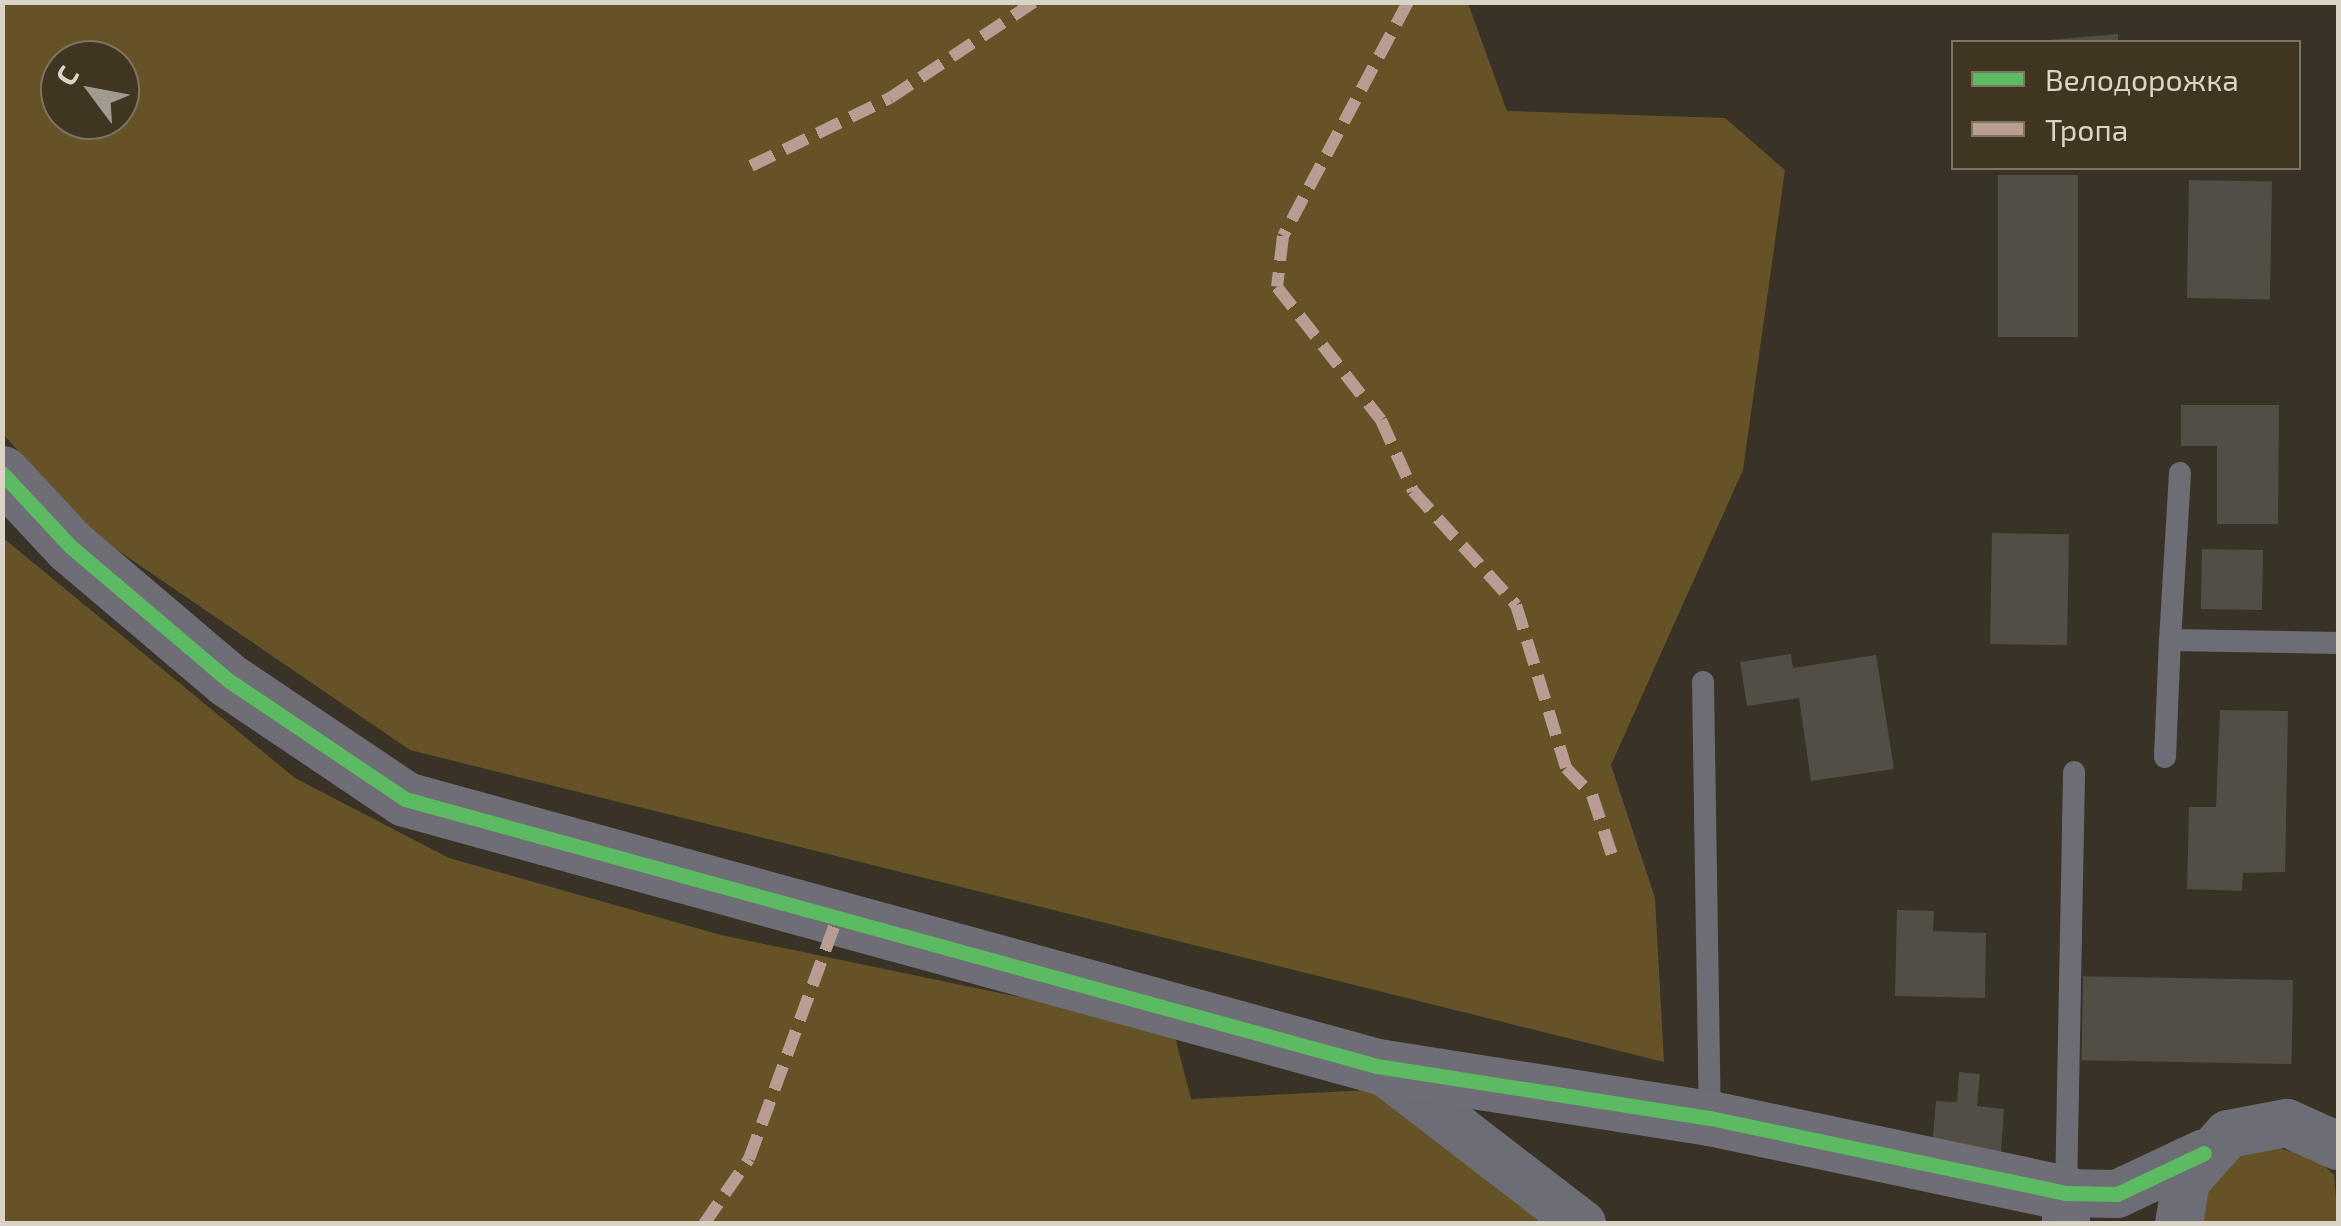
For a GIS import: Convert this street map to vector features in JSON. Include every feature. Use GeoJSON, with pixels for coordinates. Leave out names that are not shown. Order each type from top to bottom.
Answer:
{"type":"FeatureCollection","features":[{"type":"Feature","properties":{"kind":"street"},"geometry":{"type":"LineString","coordinates":[[2,473],[70,546],[228,680],[406,799],[1377,1066],[1710,1118],[2083,1204],[2153,1224]]}},
{"type":"Feature","properties":{"kind":"street"},"geometry":{"type":"LineString","coordinates":[[1377,1066],[1582,1224]]}},
{"type":"Feature","properties":{"kind":"street"},"geometry":{"type":"LineString","coordinates":[[2083,1204],[2204,1153],[2257,1124],[2331,1132]]}},
{"type":"Feature","properties":{"kind":"street"},"geometry":{"type":"LineString","coordinates":[[2179,1224],[2186,1181],[2204,1153]]}},
{"type":"Feature","properties":{"kind":"lane"},"geometry":{"type":"LineString","coordinates":[[2165,757],[2180,473]]}},
{"type":"Feature","properties":{"kind":"lane"},"geometry":{"type":"LineString","coordinates":[[2170,640],[2338,643]]}},
{"type":"Feature","properties":{"kind":"lane"},"geometry":{"type":"LineString","coordinates":[[1704,682],[1710,1118]]}},
{"type":"Feature","properties":{"kind":"lane"},"geometry":{"type":"LineString","coordinates":[[2074,772],[2083,1204]]}},
{"type":"Feature","properties":{"kind":"shaded area"},"geometry":{"type":"Polygon","coordinates":[[[3,3],[1468,3],[1507,111],[1725,118],[1785,170],[1743,470],[1611,765],[1655,898],[1664,1062],[410,750],[91,532],[3,434],[3,3]]]}},
{"type":"Feature","properties":{"kind":"shaded area"},"geometry":{"type":"Polygon","coordinates":[[[2,537],[295,778],[449,858],[721,935],[1173,1029],[1191,1099],[1371,1090],[1581,1223],[3,1223],[2,537]]]}},
{"type":"Feature","properties":{"kind":"shaded area"},"geometry":{"type":"Polygon","coordinates":[[[2266,1145],[2315,1157],[2334,1175],[2338,1223],[2201,1223],[2206,1188],[2242,1152],[2266,1145]]]}},
{"type":"Feature","properties":{"kind":"building"},"geometry":{"type":"Polygon","coordinates":[[[2118,34],[2118,40],[2049,40],[2118,34]]]}},
{"type":"Feature","properties":{"kind":"building"},"geometry":{"type":"Polygon","coordinates":[[[1998,175],[2078,175],[2078,337],[1998,337],[1998,175]]]}},
{"type":"Feature","properties":{"kind":"building"},"geometry":{"type":"Polygon","coordinates":[[[2189,180],[2272,181],[2270,299],[2187,298],[2189,180]]]}},
{"type":"Feature","properties":{"kind":"building"},"geometry":{"type":"Polygon","coordinates":[[[2181,405],[2279,405],[2278,524],[2217,524],[2217,446],[2181,446],[2181,405]]]}},
{"type":"Feature","properties":{"kind":"building"},"geometry":{"type":"Polygon","coordinates":[[[1992,533],[2069,534],[2067,645],[1990,644],[1992,533]]]}},
{"type":"Feature","properties":{"kind":"building"},"geometry":{"type":"Polygon","coordinates":[[[2202,549],[2263,550],[2262,610],[2201,609],[2202,549]]]}},
{"type":"Feature","properties":{"kind":"building"},"geometry":{"type":"Polygon","coordinates":[[[1791,654],[1793,668],[1876,655],[1894,769],[1811,781],[1799,698],[1747,706],[1740,662],[1791,654]]]}},
{"type":"Feature","properties":{"kind":"building"},"geometry":{"type":"Polygon","coordinates":[[[2220,710],[2288,711],[2285,872],[2243,873],[2242,891],[2187,889],[2189,807],[2216,807],[2220,710]]]}},
{"type":"Feature","properties":{"kind":"building"},"geometry":{"type":"Polygon","coordinates":[[[1897,910],[1934,911],[1933,931],[1986,933],[1985,998],[1895,996],[1897,910]]]}},
{"type":"Feature","properties":{"kind":"building"},"geometry":{"type":"Polygon","coordinates":[[[2083,976],[2293,980],[2292,1064],[2082,1060],[2083,976]]]}},
{"type":"Feature","properties":{"kind":"building"},"geometry":{"type":"Polygon","coordinates":[[[1959,1072],[1980,1074],[1977,1106],[2004,1109],[2001,1152],[1932,1148],[1936,1101],[1957,1102],[1959,1072]]]}},
{"type":"Feature","properties":{"kind":"marked path"},"geometry":{"type":"LineString","coordinates":[[751,166],[890,98],[1034,2]]}},
{"type":"Feature","properties":{"kind":"marked path"},"geometry":{"type":"LineString","coordinates":[[1408,2],[1283,236],[1277,287],[1381,420],[1413,491],[1516,605],[1566,768],[1592,795],[1615,864]]}},
{"type":"Feature","properties":{"kind":"marked path"},"geometry":{"type":"LineString","coordinates":[[704,1224],[749,1159],[837,918]]}},
{"type":"Feature","properties":{"kind":"cycle path"},"geometry":{"type":"LineString","coordinates":[[2,473],[70,546],[228,680],[405,799],[1377,1066],[1710,1118],[2066,1193],[2117,1194],[2204,1153]]}}]}
